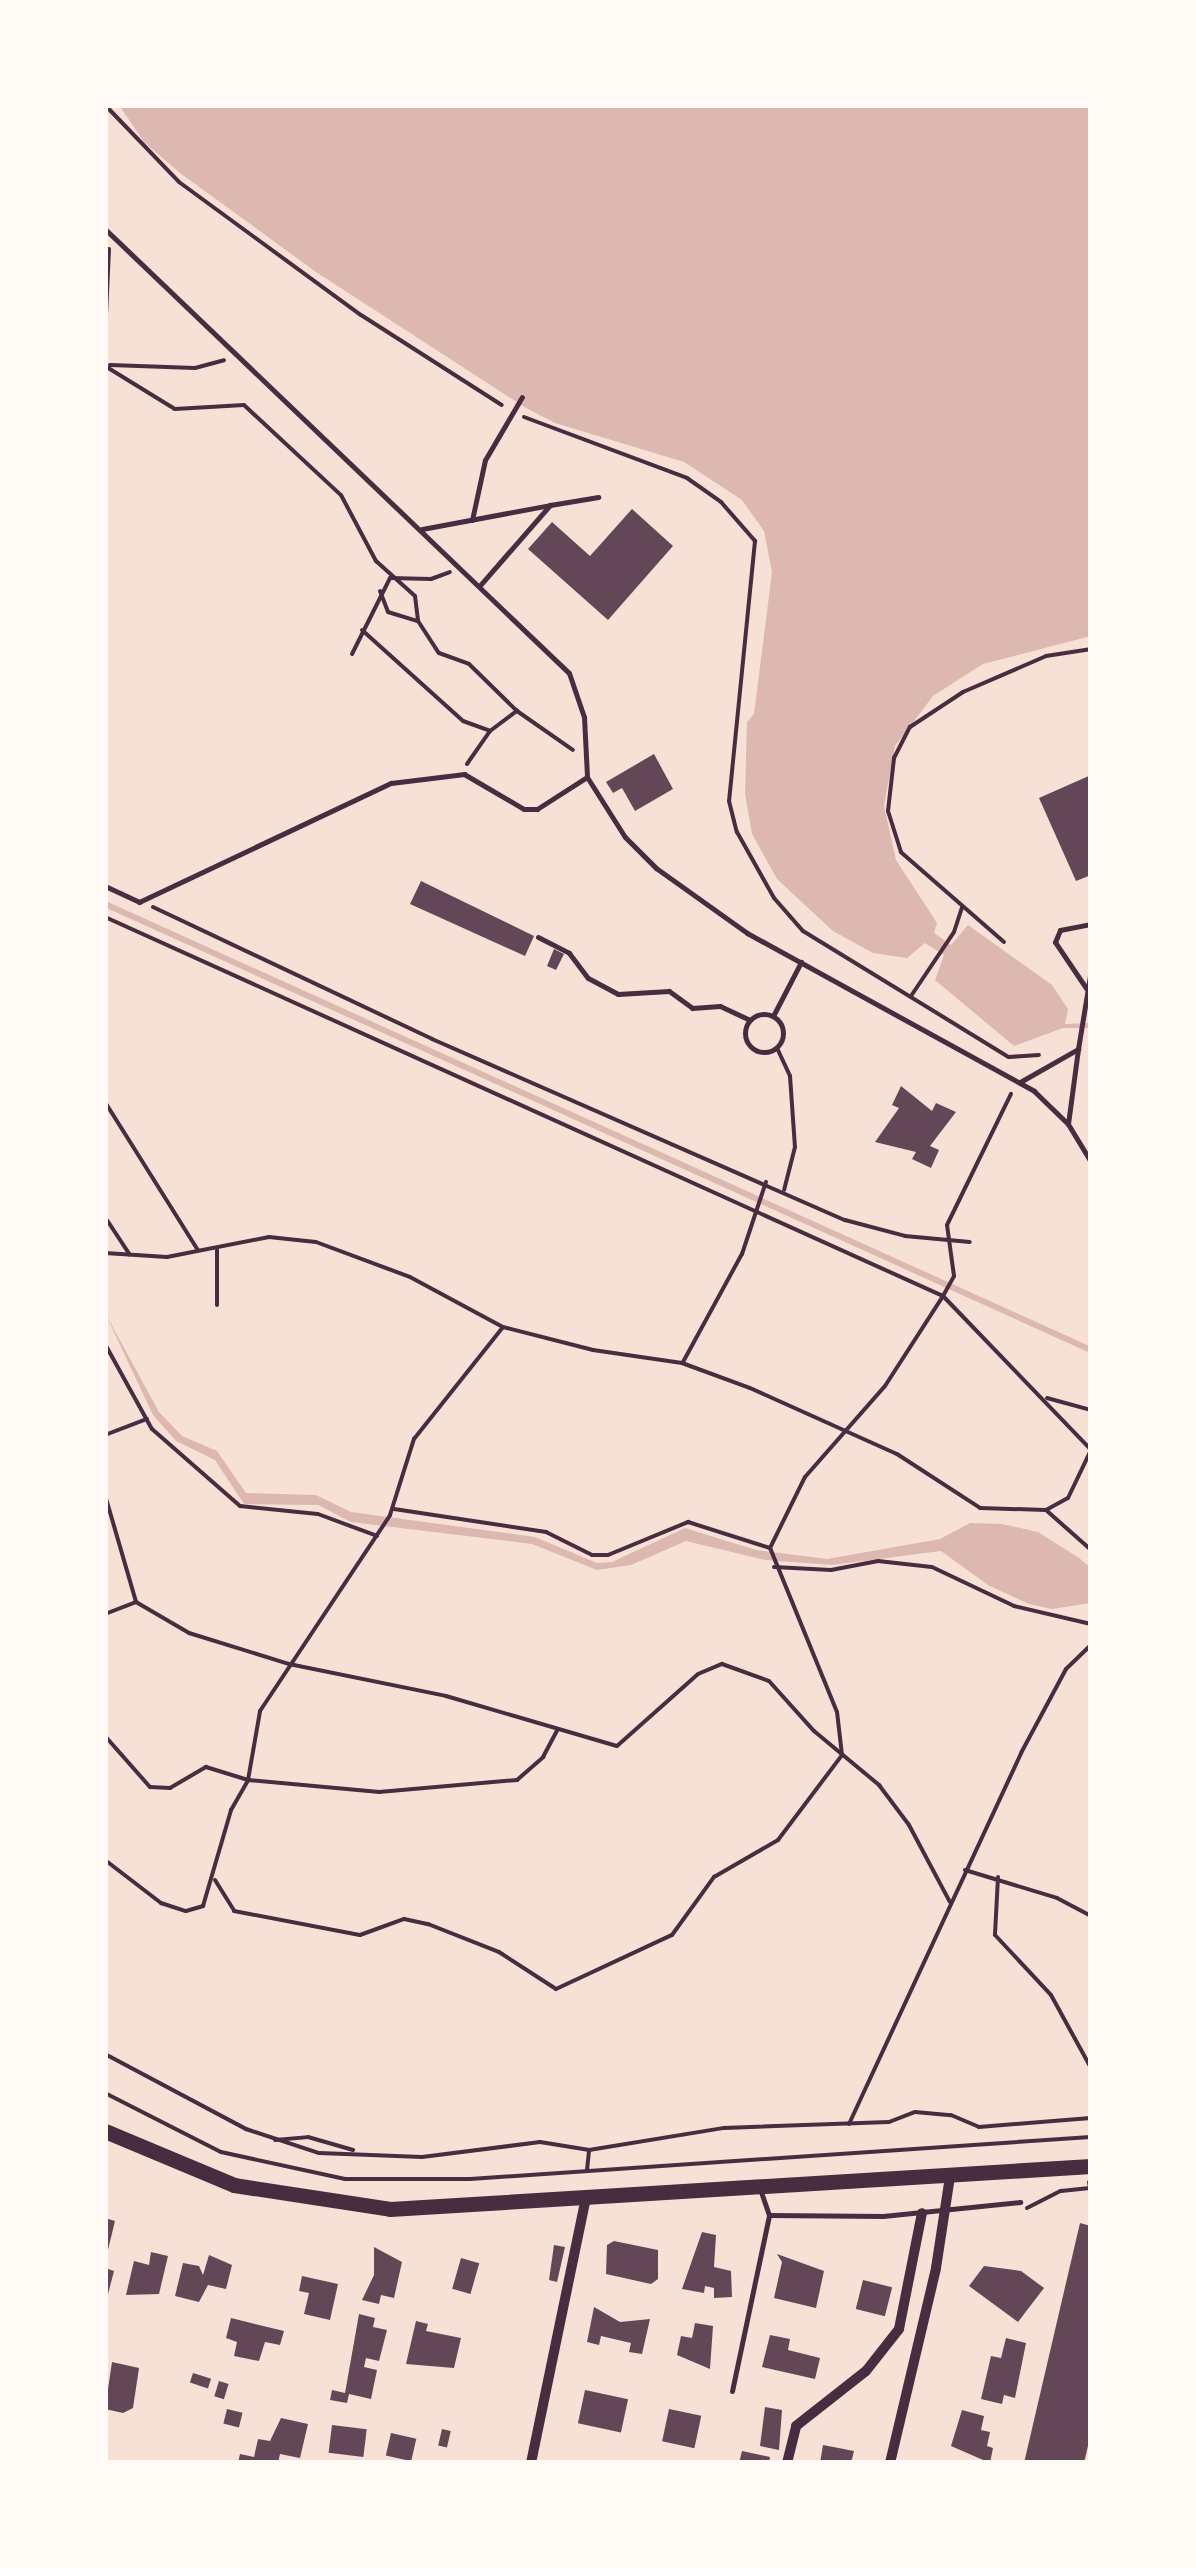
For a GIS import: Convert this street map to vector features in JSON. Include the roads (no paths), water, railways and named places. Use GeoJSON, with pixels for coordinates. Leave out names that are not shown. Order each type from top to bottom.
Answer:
{"type":"FeatureCollection","features":[{"type":"Feature","properties":{"kind":"main road"},"geometry":{"type":"LineString","coordinates":[[105,2130],[234,2185],[337,2205],[442,2208],[1090,2167]]}},
{"type":"Feature","properties":{"kind":"street"},"geometry":{"type":"LineString","coordinates":[[890,2463],[936,2268],[950,2176]]}},
{"type":"Feature","properties":{"kind":"street"},"geometry":{"type":"LineString","coordinates":[[531,2463],[586,2198]]}},
{"type":"Feature","properties":{"kind":"street"},"geometry":{"type":"LineString","coordinates":[[787,2463],[796,2426],[866,2371],[899,2329],[922,2213]]}},
{"type":"Feature","properties":{"kind":"street"},"geometry":{"type":"LineString","coordinates":[[913,2262],[936,2268]]}},
{"type":"Feature","properties":{"kind":"lane"},"geometry":{"type":"LineString","coordinates":[[106,230],[233,354],[482,584],[569,673],[584,717],[583,758],[587,777],[625,837],[656,868],[694,900],[1020,1082],[1068,1124],[1091,1162]]}},
{"type":"Feature","properties":{"kind":"lane"},"geometry":{"type":"LineString","coordinates":[[472,520],[485,460],[522,397]]}},
{"type":"Feature","properties":{"kind":"lane"},"geometry":{"type":"LineString","coordinates":[[422,528],[598,497]]}},
{"type":"Feature","properties":{"kind":"lane"},"geometry":{"type":"LineString","coordinates":[[482,584],[550,505]]}},
{"type":"Feature","properties":{"kind":"lane"},"geometry":{"type":"LineString","coordinates":[[105,886],[139,902],[375,789],[464,774],[524,809],[548,804],[587,777]]}},
{"type":"Feature","properties":{"kind":"lane"},"geometry":{"type":"LineString","coordinates":[[1086,988],[1054,942],[1060,930],[1091,924]]}},
{"type":"Feature","properties":{"kind":"lane"},"geometry":{"type":"LineString","coordinates":[[538,938],[569,953],[588,978],[618,994],[669,991],[692,1008],[720,1006],[750,1020],[773,1016]]}},
{"type":"Feature","properties":{"kind":"lane"},"geometry":{"type":"LineString","coordinates":[[773,1016],[800,962]]}},
{"type":"Feature","properties":{"kind":"lane"},"geometry":{"type":"LineString","coordinates":[[1068,1124],[1081,1014],[1091,970]]}},
{"type":"Feature","properties":{"kind":"lane"},"geometry":{"type":"LineString","coordinates":[[750,1020],[747,1042],[766,1052],[777,1048],[783,1037],[773,1016]]}},
{"type":"Feature","properties":{"kind":"lane"},"geometry":{"type":"LineString","coordinates":[[1020,1082],[1078,1049]]}},
{"type":"Feature","properties":{"kind":"lane"},"geometry":{"type":"LineString","coordinates":[[732,2391],[769,2215],[760,2189]]}},
{"type":"Feature","properties":{"kind":"lane"},"geometry":{"type":"LineString","coordinates":[[769,2215],[922,2213],[1020,2202]]}},
{"type":"Feature","properties":{"kind":"waterway"},"geometry":{"type":"LineString","coordinates":[[105,904],[1091,1350]]}}]}
